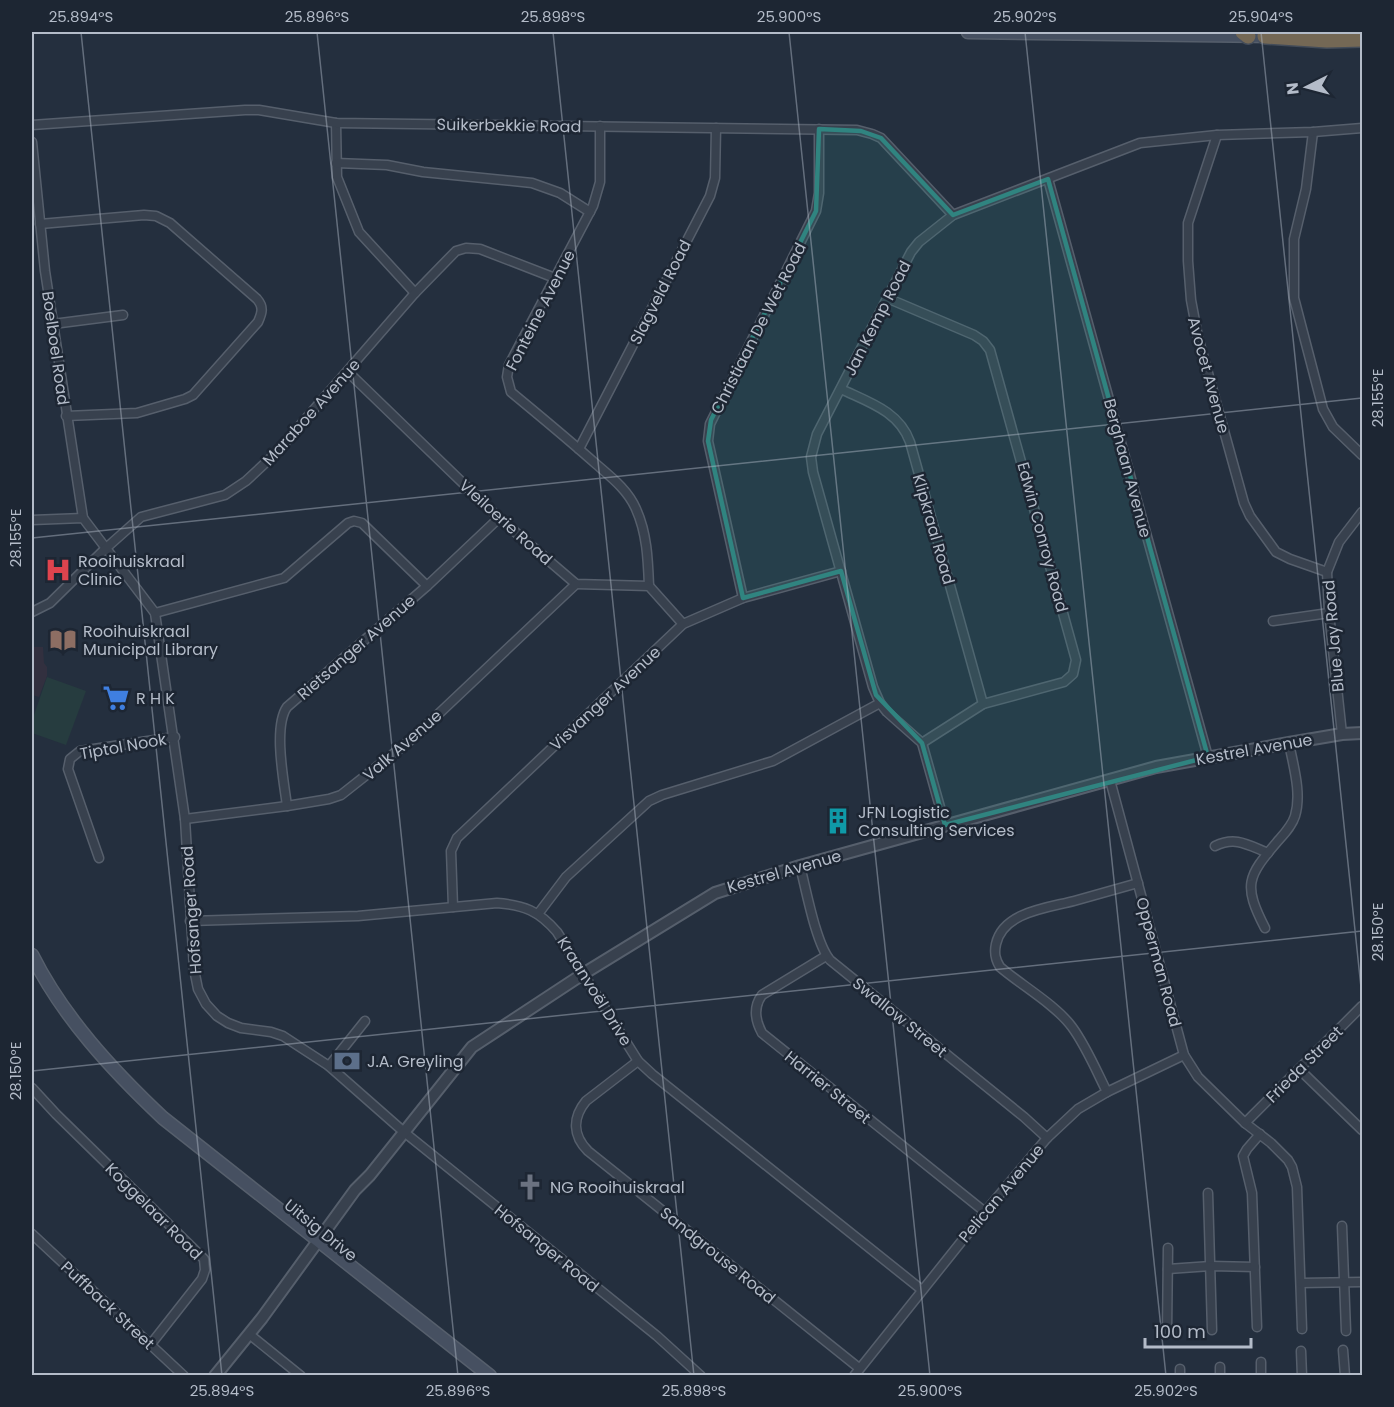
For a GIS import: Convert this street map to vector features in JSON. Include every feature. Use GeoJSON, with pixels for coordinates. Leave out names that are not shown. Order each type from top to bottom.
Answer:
{"type":"FeatureCollection","features":[{"type":"Feature","properties":{"kind":"highway"},"geometry":{"type":"LineString","coordinates":[[1265,36],[1328,40],[1362,39]]}},
{"type":"Feature","properties":{"kind":"main road"},"geometry":{"type":"LineString","coordinates":[[968,32],[1265,36],[1362,34]]}},
{"type":"Feature","properties":{"kind":"main road","name":"Uitsig Drive"},"geometry":{"type":"LineString","coordinates":[[32,955],[86,1038],[140,1096],[190,1140],[198,1151],[393,1306],[440,1337],[490,1376]]}},
{"type":"Feature","properties":{"kind":"street","name":"Suikerbekkie Road"},"geometry":{"type":"LineString","coordinates":[[32,124],[259,110],[336,123],[857,130],[876,136],[889,147],[953,215]]}},
{"type":"Feature","properties":{"kind":"street"},"geometry":{"type":"LineString","coordinates":[[336,123],[338,183],[359,232],[415,292]]}},
{"type":"Feature","properties":{"kind":"street","name":"Fonteine Avenue"},"geometry":{"type":"LineString","coordinates":[[600,126],[598,192],[590,212],[509,365],[507,384],[511,392],[618,484],[632,501],[647,550],[650,586]]}},
{"type":"Feature","properties":{"kind":"street","name":"Slagveld Road"},"geometry":{"type":"LineString","coordinates":[[579,449],[710,196],[715,178],[716,128]]}},
{"type":"Feature","properties":{"kind":"street","name":"Jan Kemp Road"},"geometry":{"type":"LineString","coordinates":[[922,743],[880,703],[873,687],[813,472],[811,457],[817,434],[915,246],[953,215],[1140,143],[1217,135],[1362,128]]}},
{"type":"Feature","properties":{"kind":"street","name":"Christiaan De Wet Road"},"geometry":{"type":"LineString","coordinates":[[743,598],[708,441],[710,424],[816,211],[819,193],[819,129]]}},
{"type":"Feature","properties":{"kind":"street"},"geometry":{"type":"LineString","coordinates":[[1312,132],[1306,189],[1294,238],[1294,298],[1323,409],[1333,427],[1362,454]]}},
{"type":"Feature","properties":{"kind":"street","name":"Avocet Avenue"},"geometry":{"type":"LineString","coordinates":[[1217,135],[1188,223],[1191,300],[1198,337],[1244,503],[1250,516],[1276,552],[1327,572]]}},
{"type":"Feature","properties":{"kind":"street","name":"Boelboel Road"},"geometry":{"type":"LineString","coordinates":[[32,142],[53,324],[83,518]]}},
{"type":"Feature","properties":{"kind":"street"},"geometry":{"type":"LineString","coordinates":[[336,163],[387,165],[423,172],[532,183],[560,193],[590,212]]}},
{"type":"Feature","properties":{"kind":"street","name":"Berghaan Avenue"},"geometry":{"type":"LineString","coordinates":[[1048,179],[1208,757]]}},
{"type":"Feature","properties":{"kind":"street"},"geometry":{"type":"LineString","coordinates":[[40,224],[144,215],[156,216],[170,223],[257,299],[262,306],[258,322],[190,397],[137,413],[66,417]]}},
{"type":"Feature","properties":{"kind":"street","name":"Maraboe Avenue"},"geometry":{"type":"LineString","coordinates":[[32,612],[46,606],[105,549],[145,515],[227,494],[246,481],[276,453],[415,292],[456,251],[466,248],[480,249],[555,278]]}},
{"type":"Feature","properties":{"kind":"street","name":"Edwin Conroy Road"},"geometry":{"type":"LineString","coordinates":[[887,298],[974,335],[990,350],[1076,655],[1075,669],[1071,677],[1064,682],[983,704],[922,743]]}},
{"type":"Feature","properties":{"kind":"street"},"geometry":{"type":"LineString","coordinates":[[53,324],[123,315]]}},
{"type":"Feature","properties":{"kind":"street","name":"Vleiloerie Road"},"geometry":{"type":"LineString","coordinates":[[348,372],[499,518],[576,584]]}},
{"type":"Feature","properties":{"kind":"street","name":"Klipkraal Road"},"geometry":{"type":"LineString","coordinates":[[841,388],[892,415],[905,429],[983,704]]}},
{"type":"Feature","properties":{"kind":"street","name":"Blue Jay Road"},"geometry":{"type":"LineString","coordinates":[[1342,734],[1327,572],[1339,542],[1362,512]]}},
{"type":"Feature","properties":{"kind":"street"},"geometry":{"type":"LineString","coordinates":[[32,520],[83,518]]}},
{"type":"Feature","properties":{"kind":"street","name":"Hofsanger Road"},"geometry":{"type":"LineString","coordinates":[[83,518],[155,613],[175,737],[185,819],[194,969],[198,989],[206,1004],[217,1016],[237,1027],[283,1036],[329,1066],[404,1132],[648,1329],[701,1376]]}},
{"type":"Feature","properties":{"kind":"street","name":"Rietsanger Avenue"},"geometry":{"type":"LineString","coordinates":[[287,806],[279,731],[283,713],[290,704],[427,586],[499,518]]}},
{"type":"Feature","properties":{"kind":"street"},"geometry":{"type":"LineString","coordinates":[[155,613],[284,578],[348,523],[354,521],[362,523],[427,586]]}},
{"type":"Feature","properties":{"kind":"street","name":"Visvanger Avenue"},"geometry":{"type":"LineString","coordinates":[[453,907],[451,851],[457,838],[683,624],[743,598],[841,571]]}},
{"type":"Feature","properties":{"kind":"street"},"geometry":{"type":"LineString","coordinates":[[576,584],[650,586],[683,624]]}},
{"type":"Feature","properties":{"kind":"street","name":"Valk Avenue"},"geometry":{"type":"LineString","coordinates":[[185,819],[329,799],[346,792],[412,739],[576,584]]}},
{"type":"Feature","properties":{"kind":"street","name":"Maraboe Avenue"},"geometry":{"type":"LineString","coordinates":[[32,606],[57,596]]}},
{"type":"Feature","properties":{"kind":"street"},"geometry":{"type":"LineString","coordinates":[[1273,621],[1329,613]]}},
{"type":"Feature","properties":{"kind":"street"},"geometry":{"type":"LineString","coordinates":[[538,914],[566,877],[649,801],[774,761],[880,703]]}},
{"type":"Feature","properties":{"kind":"street","name":"Kestrel Avenue"},"geometry":{"type":"LineString","coordinates":[[215,1376],[262,1318],[274,1307],[355,1190],[370,1175],[472,1047],[583,974],[715,893],[800,866],[1156,767],[1342,734],[1362,733]]}},
{"type":"Feature","properties":{"kind":"street","name":"Tiptol Nook"},"geometry":{"type":"LineString","coordinates":[[99,858],[68,769],[70,759],[80,751],[175,737]]}},
{"type":"Feature","properties":{"kind":"street"},"geometry":{"type":"LineString","coordinates":[[922,743],[945,825]]}},
{"type":"Feature","properties":{"kind":"street"},"geometry":{"type":"LineString","coordinates":[[1265,928],[1255,907],[1251,886],[1254,870],[1291,825],[1296,814],[1297,789],[1289,743]]}},
{"type":"Feature","properties":{"kind":"street","name":"Opperman Road"},"geometry":{"type":"LineString","coordinates":[[1110,780],[1184,1055],[1198,1077],[1245,1123],[1288,1160],[1294,1174],[1297,1187],[1302,1329]]}},
{"type":"Feature","properties":{"kind":"street"},"geometry":{"type":"LineString","coordinates":[[1215,846],[1232,840],[1268,853]]}},
{"type":"Feature","properties":{"kind":"street"},"geometry":{"type":"LineString","coordinates":[[800,866],[826,956]]}},
{"type":"Feature","properties":{"kind":"street"},"geometry":{"type":"LineString","coordinates":[[1107,1092],[1071,1026],[1000,967],[995,957],[995,950],[1003,929],[1024,915],[1138,883]]}},
{"type":"Feature","properties":{"kind":"street","name":"Kraanvoël Drive"},"geometry":{"type":"LineString","coordinates":[[190,921],[358,916],[497,903],[518,905],[538,914],[547,920],[557,932],[638,1061],[666,1086],[922,1290]]}},
{"type":"Feature","properties":{"kind":"street","name":"Swallow Street"},"geometry":{"type":"LineString","coordinates":[[826,956],[1047,1138]]}},
{"type":"Feature","properties":{"kind":"street","name":"Harrier Street"},"geometry":{"type":"LineString","coordinates":[[826,956],[762,995],[756,1014],[762,1033],[985,1212]]}},
{"type":"Feature","properties":{"kind":"street","name":"Frieda Street"},"geometry":{"type":"LineString","coordinates":[[1245,1123],[1362,1006]]}},
{"type":"Feature","properties":{"kind":"street"},"geometry":{"type":"LineString","coordinates":[[329,1066],[365,1021]]}},
{"type":"Feature","properties":{"kind":"street","name":"Pelican Avenue"},"geometry":{"type":"LineString","coordinates":[[856,1372],[1047,1138],[1078,1108],[1184,1055]]}},
{"type":"Feature","properties":{"kind":"street","name":"Sandgrouse Road"},"geometry":{"type":"LineString","coordinates":[[638,1061],[580,1108],[575,1127],[579,1142],[856,1372]]}},
{"type":"Feature","properties":{"kind":"street"},"geometry":{"type":"LineString","coordinates":[[1300,1070],[1362,1130]]}},
{"type":"Feature","properties":{"kind":"street","name":"Koggelaar Road"},"geometry":{"type":"LineString","coordinates":[[32,1088],[204,1259],[205,1270],[202,1279],[150,1344]]}},
{"type":"Feature","properties":{"kind":"street"},"geometry":{"type":"LineString","coordinates":[[1257,1327],[1252,1193],[1243,1156],[1260,1134]]}},
{"type":"Feature","properties":{"kind":"street"},"geometry":{"type":"LineString","coordinates":[[1208,1192],[1212,1330]]}},
{"type":"Feature","properties":{"kind":"street"},"geometry":{"type":"LineString","coordinates":[[1342,1226],[1346,1331]]}},
{"type":"Feature","properties":{"kind":"street","name":"Puffback Street"},"geometry":{"type":"LineString","coordinates":[[32,1234],[184,1376]]}},
{"type":"Feature","properties":{"kind":"street"},"geometry":{"type":"LineString","coordinates":[[1167,1333],[1168,1248]]}},
{"type":"Feature","properties":{"kind":"street"},"geometry":{"type":"LineString","coordinates":[[1168,1269],[1210,1266],[1255,1267]]}},
{"type":"Feature","properties":{"kind":"street"},"geometry":{"type":"LineString","coordinates":[[1300,1283],[1362,1282]]}},
{"type":"Feature","properties":{"kind":"street"},"geometry":{"type":"LineString","coordinates":[[249,1334],[301,1376]]}},
{"type":"Feature","properties":{"kind":"street"},"geometry":{"type":"LineString","coordinates":[[1343,1350],[1345,1376]]}},
{"type":"Feature","properties":{"kind":"street"},"geometry":{"type":"LineString","coordinates":[[1301,1351],[1302,1376]]}},
{"type":"Feature","properties":{"kind":"street"},"geometry":{"type":"LineString","coordinates":[[1261,1362],[1261,1376]]}},
{"type":"Feature","properties":{"kind":"highlighted area"},"geometry":{"type":"Polygon","coordinates":[[[819,129],[861,131],[881,138],[953,215],[1048,179],[1208,757],[945,825],[922,743],[876,695],[841,571],[743,598],[708,441],[711,420],[816,211],[819,129]]]}},
{"type":"Feature","properties":{"kind":"shaded area"},"geometry":{"type":"Polygon","coordinates":[[[43,647],[44,663],[47,667],[47,676],[39,697],[32,695],[32,649],[43,647]]]}},
{"type":"Feature","properties":{"kind":"green space"},"geometry":{"type":"Polygon","coordinates":[[[47,677],[86,691],[66,745],[32,733],[32,721],[47,677]]]}},
{"type":"Feature","properties":{"kind":"place","name":"Rooihuiskraal Clinic"},"geometry":{"type":"Point","coordinates":[58,570]}},
{"type":"Feature","properties":{"kind":"place","name":"Rooihuiskraal Municipal Library"},"geometry":{"type":"Point","coordinates":[63,640]}},
{"type":"Feature","properties":{"kind":"place","name":"R H K"},"geometry":{"type":"Point","coordinates":[116,698]}},
{"type":"Feature","properties":{"kind":"place","name":"JFN Logistic Consulting Services"},"geometry":{"type":"Point","coordinates":[838,821]}},
{"type":"Feature","properties":{"kind":"place","name":"J.A. Greyling"},"geometry":{"type":"Point","coordinates":[347,1061]}},
{"type":"Feature","properties":{"kind":"place","name":"NG Rooihuiskraal"},"geometry":{"type":"Point","coordinates":[530,1187]}}]}
